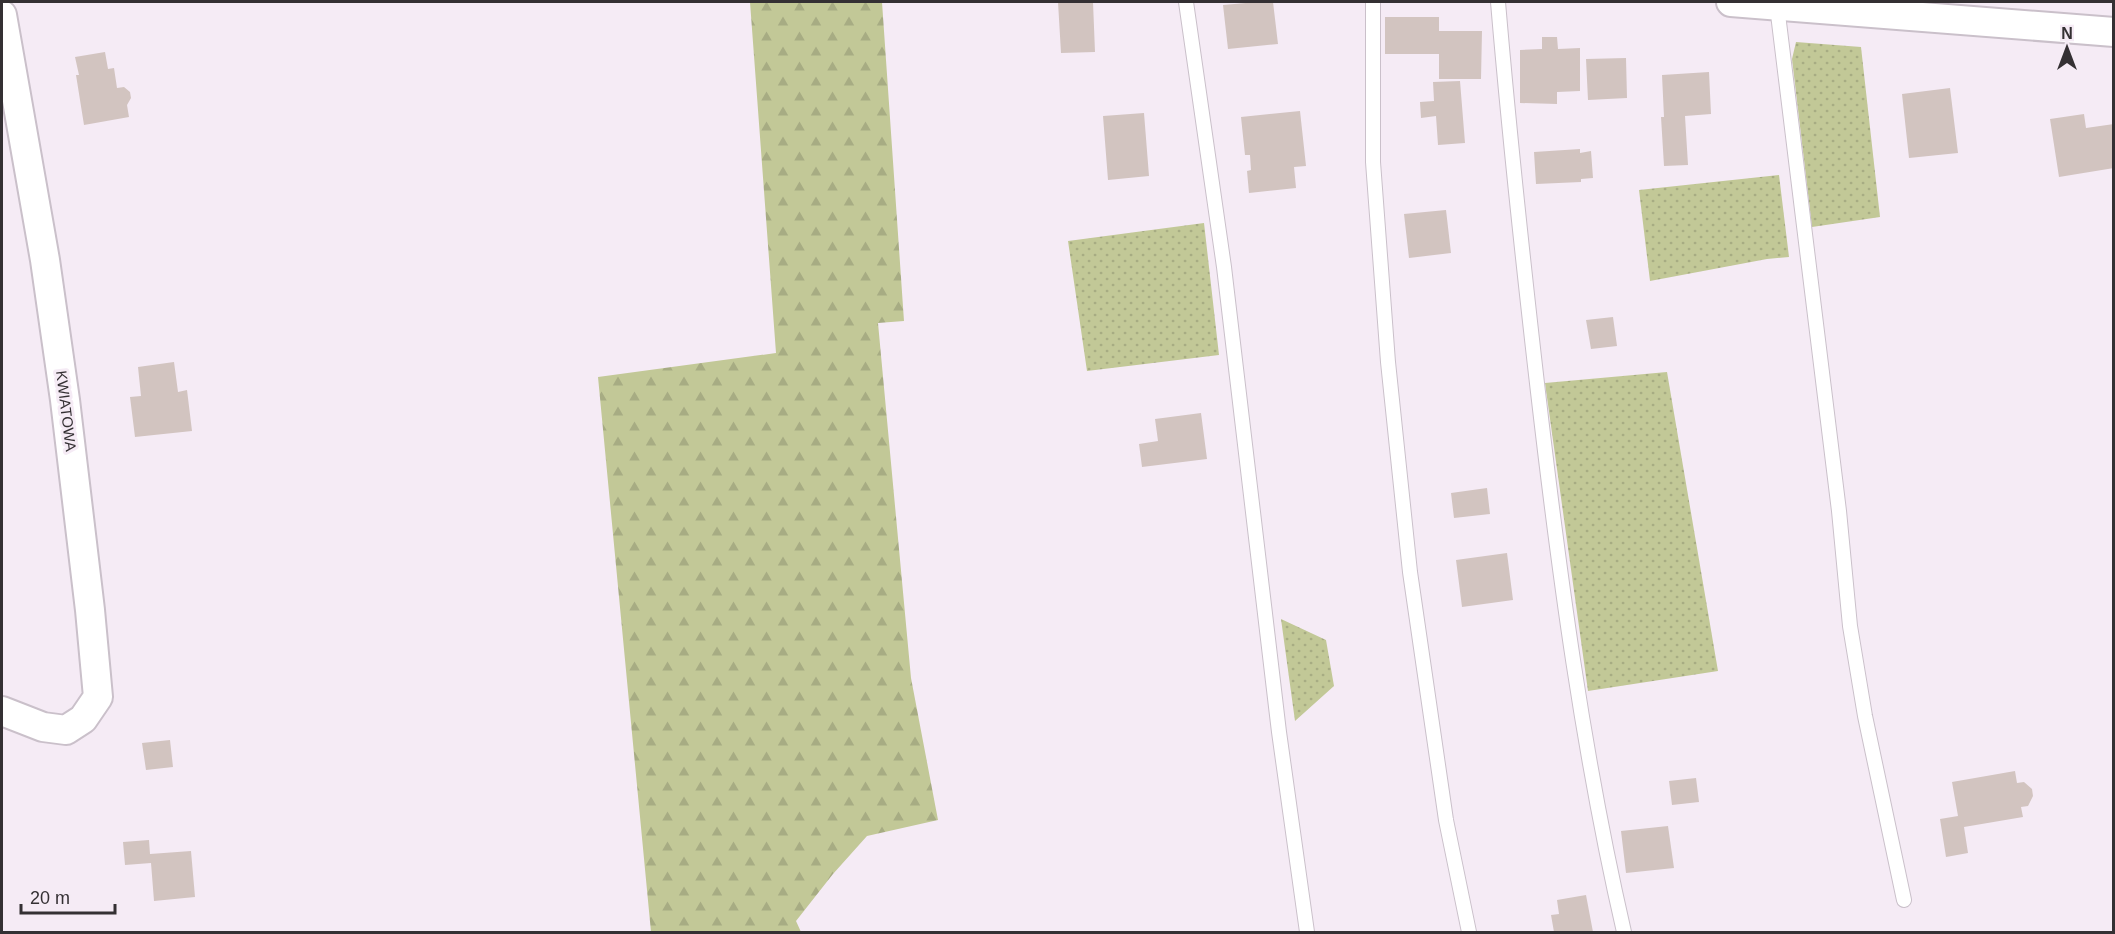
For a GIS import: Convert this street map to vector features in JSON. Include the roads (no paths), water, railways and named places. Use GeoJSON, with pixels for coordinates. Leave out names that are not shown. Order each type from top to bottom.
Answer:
{"type":"FeatureCollection","features":[{"type":"Feature","properties":{"kind":"street"},"geometry":{"type":"LineString","coordinates":[[1731,2],[2114,32]]}},
{"type":"Feature","properties":{"kind":"street","name":"KWIATOWA"},"geometry":{"type":"LineString","coordinates":[[2,15],[45,260],[65,400],[98,697],[83,719],[66,730],[43,727],[2,711]]}},
{"type":"Feature","properties":{"kind":"lane"},"geometry":{"type":"LineString","coordinates":[[1186,2],[1224,267],[1279,732],[1307,933]]}},
{"type":"Feature","properties":{"kind":"lane"},"geometry":{"type":"LineString","coordinates":[[1373,2],[1373,162],[1390,374],[1414,596],[1446,820],[1469,933]]}},
{"type":"Feature","properties":{"kind":"lane"},"geometry":{"type":"LineString","coordinates":[[1498,2],[1515,188],[1558,567],[1605,849],[1624,933]]}},
{"type":"Feature","properties":{"kind":"lane"},"geometry":{"type":"LineString","coordinates":[[1777,6],[1839,512],[1850,626],[1865,716],[1904,900]]}}]}
